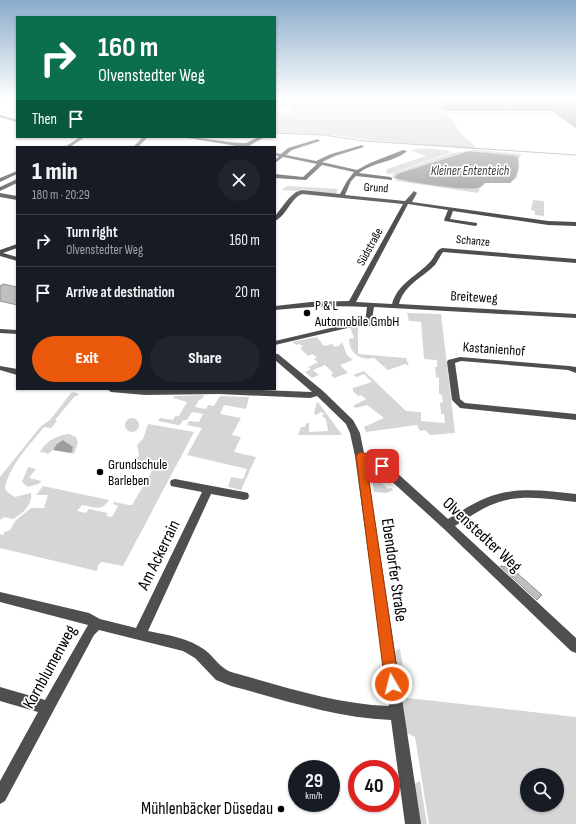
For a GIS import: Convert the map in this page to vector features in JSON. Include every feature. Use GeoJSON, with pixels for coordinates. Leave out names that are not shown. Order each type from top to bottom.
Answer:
{"type":"FeatureCollection","features":[{"type":"Feature","properties":{"kind":"street"},"geometry":{"type":"LineString","coordinates":[[69,146],[81,138]]}},
{"type":"Feature","properties":{"kind":"street"},"geometry":{"type":"LineString","coordinates":[[136,146],[145,138]]}},
{"type":"Feature","properties":{"kind":"street"},"geometry":{"type":"LineString","coordinates":[[191,138],[245,146],[256,139],[261,138]]}},
{"type":"Feature","properties":{"kind":"street"},"geometry":{"type":"LineString","coordinates":[[276,161],[282,155],[294,148],[318,140]]}},
{"type":"Feature","properties":{"kind":"street"},"geometry":{"type":"LineString","coordinates":[[276,176],[305,179],[320,163],[333,155],[362,146]]}},
{"type":"Feature","properties":{"kind":"street"},"geometry":{"type":"LineString","coordinates":[[342,196],[347,183],[355,173],[372,163],[405,151]]}},
{"type":"Feature","properties":{"kind":"street"},"geometry":{"type":"LineString","coordinates":[[276,154],[320,163],[355,173],[390,179]]}},
{"type":"Feature","properties":{"kind":"street"},"geometry":{"type":"LineString","coordinates":[[0,172],[16,172]]}},
{"type":"Feature","properties":{"kind":"street"},"geometry":{"type":"LineString","coordinates":[[0,180],[16,172]]}},
{"type":"Feature","properties":{"kind":"street"},"geometry":{"type":"LineString","coordinates":[[0,189],[16,181]]}},
{"type":"Feature","properties":{"kind":"street","name":"Grund"},"geometry":{"type":"LineString","coordinates":[[276,218],[298,193],[408,202],[548,223],[576,224]]}},
{"type":"Feature","properties":{"kind":"street","name":"Südstraße"},"geometry":{"type":"LineString","coordinates":[[352,303],[414,193]]}},
{"type":"Feature","properties":{"kind":"street"},"geometry":{"type":"LineString","coordinates":[[0,195],[16,198]]}},
{"type":"Feature","properties":{"kind":"street"},"geometry":{"type":"LineString","coordinates":[[451,209],[447,220],[475,224]]}},
{"type":"Feature","properties":{"kind":"street"},"geometry":{"type":"LineString","coordinates":[[0,253],[16,246]]}},
{"type":"Feature","properties":{"kind":"street","name":"Schanze"},"geometry":{"type":"LineString","coordinates":[[395,306],[407,284],[433,263],[439,252],[442,250],[576,261]]}},
{"type":"Feature","properties":{"kind":"street"},"geometry":{"type":"LineString","coordinates":[[0,253],[16,259]]}},
{"type":"Feature","properties":{"kind":"street","name":"Breiteweg"},"geometry":{"type":"LineString","coordinates":[[276,308],[318,303],[352,303],[576,316]]}},
{"type":"Feature","properties":{"kind":"street"},"geometry":{"type":"LineString","coordinates":[[276,343],[356,324],[368,324],[371,304]]}},
{"type":"Feature","properties":{"kind":"street"},"geometry":{"type":"LineString","coordinates":[[0,331],[16,332]]}},
{"type":"Feature","properties":{"kind":"street","name":"Ebendorfer Straße"},"geometry":{"type":"LineString","coordinates":[[276,357],[320,393],[350,422],[355,433],[360,456],[412,824]]}},
{"type":"Feature","properties":{"kind":"street","name":"Kastanienhof"},"geometry":{"type":"LineString","coordinates":[[576,370],[569,368],[460,359],[451,362],[456,400],[463,406],[576,417]]}},
{"type":"Feature","properties":{"kind":"street"},"geometry":{"type":"LineString","coordinates":[[0,368],[16,372]]}},
{"type":"Feature","properties":{"kind":"street"},"geometry":{"type":"LineString","coordinates":[[122,390],[145,392],[219,391],[310,395],[320,393]]}},
{"type":"Feature","properties":{"kind":"street","name":"Olvenstedter Weg"},"geometry":{"type":"LineString","coordinates":[[360,456],[370,458],[382,466],[447,525],[576,647]]}},
{"type":"Feature","properties":{"kind":"street"},"geometry":{"type":"LineString","coordinates":[[175,483],[244,496]]}},
{"type":"Feature","properties":{"kind":"street","name":"Am Ackerrain"},"geometry":{"type":"LineString","coordinates":[[140,634],[208,490]]}},
{"type":"Feature","properties":{"kind":"street"},"geometry":{"type":"LineString","coordinates":[[447,525],[491,501],[504,496],[530,494],[576,498]]}},
{"type":"Feature","properties":{"kind":"street"},"geometry":{"type":"LineString","coordinates":[[0,597],[89,619],[98,624]]}},
{"type":"Feature","properties":{"kind":"street","name":"Kornblumenweg"},"geometry":{"type":"LineString","coordinates":[[0,796],[90,631],[98,624],[193,649],[200,654],[215,671],[231,679],[347,708],[372,712],[396,713]]}},
{"type":"Feature","properties":{"kind":"street"},"geometry":{"type":"LineString","coordinates":[[0,694],[48,708]]}},
{"type":"Feature","properties":{"kind":"shaded area"},"geometry":{"type":"Polygon","coordinates":[[[350,137],[465,137],[476,147],[474,149],[350,137]]]}},
{"type":"Feature","properties":{"kind":"shaded area"},"geometry":{"type":"Polygon","coordinates":[[[419,148],[452,152],[390,174],[386,173],[387,169],[426,156],[413,151],[408,152],[419,148]]]}},
{"type":"Feature","properties":{"kind":"shaded area","name":"Kleiner Ententeich"},"geometry":{"type":"Polygon","coordinates":[[[477,150],[521,154],[517,178],[510,183],[485,183],[480,188],[478,193],[397,181],[392,177],[394,173],[452,153],[477,150]],[[469,151],[400,173],[396,175],[395,179],[436,185],[483,152],[469,151]]]}},
{"type":"Feature","properties":{"kind":"shaded area"},"geometry":{"type":"Polygon","coordinates":[[[288,186],[338,189],[336,194],[301,189],[300,191],[281,190],[288,186]]]}},
{"type":"Feature","properties":{"kind":"shaded area"},"geometry":{"type":"Polygon","coordinates":[[[533,200],[544,201],[544,216],[535,215],[535,211],[531,210],[533,200]]]}},
{"type":"Feature","properties":{"kind":"shaded area"},"geometry":{"type":"Polygon","coordinates":[[[407,313],[441,314],[455,433],[430,435],[425,430],[420,431],[417,425],[366,432],[364,427],[384,418],[367,405],[356,408],[353,406],[366,399],[361,395],[358,396],[353,391],[353,388],[372,382],[364,374],[357,377],[353,375],[364,371],[406,411],[421,412],[421,421],[445,423],[444,414],[441,414],[440,403],[443,402],[442,395],[439,394],[439,378],[436,377],[435,367],[437,367],[437,360],[424,359],[421,322],[409,321],[407,313]]]}},
{"type":"Feature","properties":{"kind":"shaded area"},"geometry":{"type":"Polygon","coordinates":[[[358,326],[358,354],[406,358],[409,366],[405,364],[388,370],[374,358],[369,359],[356,355],[351,348],[349,339],[354,338],[350,327],[358,326]]]}},
{"type":"Feature","properties":{"kind":"shaded area"},"geometry":{"type":"Polygon","coordinates":[[[317,337],[324,346],[332,344],[335,347],[340,345],[342,342],[347,355],[353,360],[340,365],[348,373],[334,378],[331,375],[333,373],[325,365],[313,370],[319,375],[312,378],[305,372],[311,369],[308,367],[318,362],[314,359],[317,357],[312,354],[308,356],[300,348],[303,346],[299,344],[296,345],[292,342],[317,337]]]}},
{"type":"Feature","properties":{"kind":"shaded area"},"geometry":{"type":"Polygon","coordinates":[[[74,392],[79,394],[75,396],[55,420],[57,421],[51,428],[44,427],[16,463],[7,479],[5,488],[7,492],[15,497],[31,493],[29,505],[20,515],[13,519],[4,517],[0,520],[0,477],[41,426],[50,420],[71,393],[74,392]]]}},
{"type":"Feature","properties":{"kind":"shaded area"},"geometry":{"type":"Polygon","coordinates":[[[204,395],[195,407],[206,409],[208,405],[214,406],[220,396],[249,397],[246,409],[224,405],[220,414],[241,418],[232,435],[241,437],[234,452],[256,457],[241,490],[228,487],[231,477],[243,479],[247,469],[187,455],[202,428],[187,425],[189,421],[199,422],[203,414],[192,412],[187,420],[183,420],[180,425],[158,421],[160,418],[173,420],[175,416],[179,416],[187,402],[173,398],[174,396],[204,395]]]}},
{"type":"Feature","properties":{"kind":"shaded area"},"geometry":{"type":"Polygon","coordinates":[[[317,402],[342,435],[298,435],[301,427],[305,427],[306,423],[309,423],[309,432],[328,431],[326,419],[322,416],[324,414],[321,412],[316,415],[314,413],[317,402]]]}},
{"type":"Feature","properties":{"kind":"shaded area"},"geometry":{"type":"Polygon","coordinates":[[[132,418],[137,420],[139,425],[137,430],[132,432],[127,430],[125,425],[127,420],[132,418]]]}},
{"type":"Feature","properties":{"kind":"shaded area"},"geometry":{"type":"Polygon","coordinates":[[[148,424],[194,432],[123,566],[102,562],[98,565],[97,571],[0,548],[0,534],[4,535],[4,532],[10,530],[15,521],[31,508],[44,508],[48,495],[36,495],[43,486],[109,500],[103,506],[97,508],[82,505],[77,511],[86,513],[89,509],[108,513],[106,516],[112,517],[118,506],[113,504],[114,502],[132,505],[152,471],[139,469],[135,465],[139,454],[137,445],[143,439],[148,424]]]}},
{"type":"Feature","properties":{"kind":"shaded area"},"geometry":{"type":"Polygon","coordinates":[[[69,434],[76,437],[78,443],[74,454],[70,453],[73,449],[65,441],[47,455],[47,453],[40,452],[42,448],[52,439],[69,434]]]}},
{"type":"Feature","properties":{"kind":"shaded area"},"geometry":{"type":"Polygon","coordinates":[[[28,467],[36,469],[29,478],[42,481],[28,487],[22,482],[28,467]]]}},
{"type":"Feature","properties":{"kind":"shaded area"},"geometry":{"type":"Polygon","coordinates":[[[371,469],[378,471],[381,479],[379,480],[388,489],[391,488],[393,490],[387,493],[374,492],[371,469]]]}},
{"type":"Feature","properties":{"kind":"shaded area"},"geometry":{"type":"Polygon","coordinates":[[[398,649],[400,649],[408,698],[576,717],[576,824],[429,824],[415,737],[405,732],[393,654],[398,649]]]}},
{"type":"Feature","properties":{"kind":"shaded area"},"geometry":{"type":"Polygon","coordinates":[[[420,781],[427,824],[421,824],[413,785],[420,781]]]}},
{"type":"Feature","properties":{"kind":"water","name":"Kleiner Ententeich"},"geometry":{"type":"Polygon","coordinates":[[[469,151],[517,156],[519,167],[517,174],[510,183],[485,183],[479,188],[472,189],[436,186],[395,178],[396,175],[400,173],[469,151]]]}},
{"type":"Feature","properties":{"kind":"water"},"geometry":{"type":"Polygon","coordinates":[[[63,440],[73,447],[72,452],[70,453],[53,450],[57,444],[63,440]]]}},
{"type":"Feature","properties":{"kind":"building"},"geometry":{"type":"Polygon","coordinates":[[[3,284],[16,287],[16,305],[0,301],[0,286],[3,284]]]}},
{"type":"Feature","properties":{"kind":"building"},"geometry":{"type":"Polygon","coordinates":[[[500,566],[510,567],[542,595],[537,600],[500,566]]]}},
{"type":"Feature","properties":{"kind":"waterway"},"geometry":{"type":"LineString","coordinates":[[340,137],[364,141],[576,155]]}},
{"type":"Feature","properties":{"kind":"place","name":"P & L Automobile GmbH"},"geometry":{"type":"Point","coordinates":[307,313]}},
{"type":"Feature","properties":{"kind":"place","name":"Grundschule Barleben"},"geometry":{"type":"Point","coordinates":[100,472]}},
{"type":"Feature","properties":{"kind":"place","name":"Mühlenbäcker Düsedau"},"geometry":{"type":"Point","coordinates":[281,809]}},
{"type":"Feature","properties":{"kind":"route"},"geometry":{"type":"LineString","coordinates":[[382,466],[370,458],[360,456],[392,684]]}}]}
